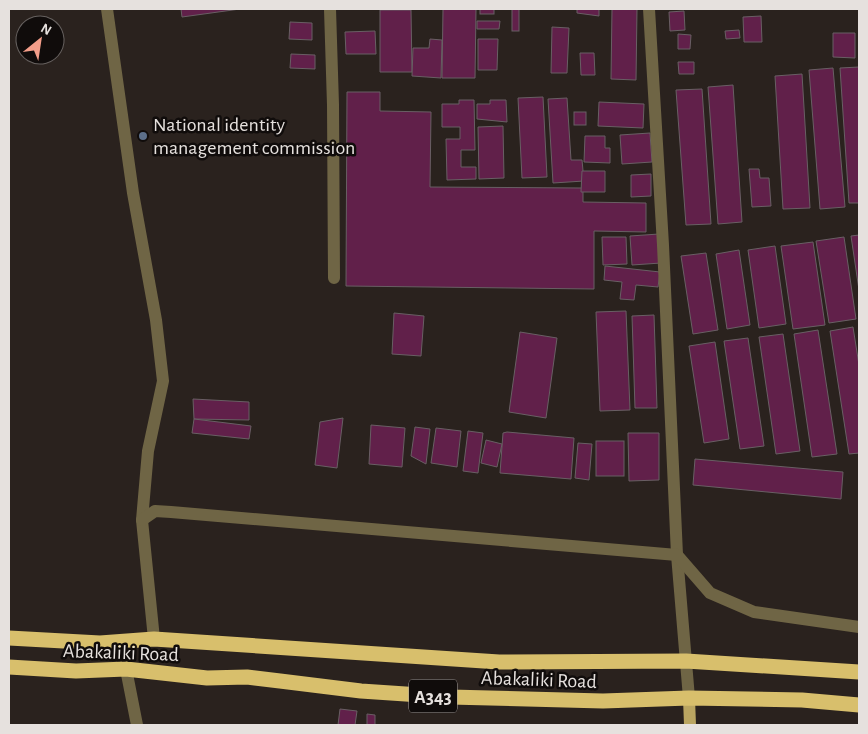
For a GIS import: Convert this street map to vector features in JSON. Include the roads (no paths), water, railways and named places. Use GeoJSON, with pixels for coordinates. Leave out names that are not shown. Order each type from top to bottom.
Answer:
{"type":"FeatureCollection","features":[{"type":"Feature","properties":{"kind":"highway","name":"Abakaliki Road"},"geometry":{"type":"LineString","coordinates":[[9,638],[100,643],[154,639],[499,662],[686,660],[859,672]]}},
{"type":"Feature","properties":{"kind":"highway","name":"Abakaliki Road"},"geometry":{"type":"LineString","coordinates":[[9,667],[76,671],[126,669],[207,678],[247,677],[361,691],[450,697],[603,701],[689,698],[802,700],[859,704]]}},
{"type":"Feature","properties":{"kind":"main road"},"geometry":{"type":"LineString","coordinates":[[689,698],[690,725]]}},
{"type":"Feature","properties":{"kind":"street"},"geometry":{"type":"LineString","coordinates":[[107,9],[133,194],[156,320],[163,381],[148,452],[142,520],[154,639]]}},
{"type":"Feature","properties":{"kind":"street"},"geometry":{"type":"LineString","coordinates":[[330,9],[333,105],[334,278]]}},
{"type":"Feature","properties":{"kind":"street"},"geometry":{"type":"LineString","coordinates":[[649,9],[664,254],[677,555],[689,698]]}},
{"type":"Feature","properties":{"kind":"street"},"geometry":{"type":"LineString","coordinates":[[142,520],[155,511],[171,512],[677,555],[710,593],[754,612],[859,627]]}},
{"type":"Feature","properties":{"kind":"street"},"geometry":{"type":"LineString","coordinates":[[126,669],[137,725]]}},
{"type":"Feature","properties":{"kind":"place","name":"National identity management commission"},"geometry":{"type":"Point","coordinates":[143,136]}}]}
